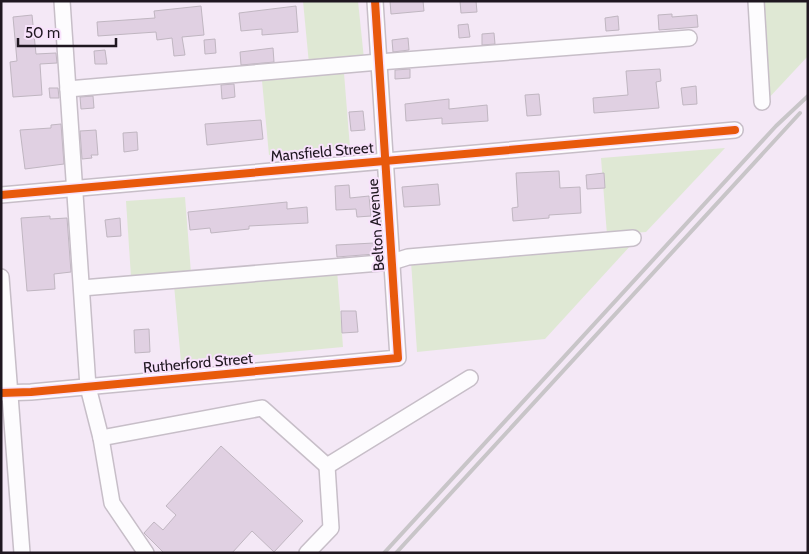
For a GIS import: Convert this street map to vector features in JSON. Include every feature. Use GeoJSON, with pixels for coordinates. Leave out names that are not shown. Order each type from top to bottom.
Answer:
{"type":"FeatureCollection","features":[{"type":"Feature","properties":{"kind":"street"},"geometry":{"type":"LineString","coordinates":[[62,1],[88,387],[101,438],[112,503],[146,553]]}},
{"type":"Feature","properties":{"kind":"street","name":"Belton Avenue"},"geometry":{"type":"LineString","coordinates":[[375,1],[398,358]]}},
{"type":"Feature","properties":{"kind":"street"},"geometry":{"type":"LineString","coordinates":[[756,1],[762,102]]}},
{"type":"Feature","properties":{"kind":"street"},"geometry":{"type":"LineString","coordinates":[[68,89],[689,38]]}},
{"type":"Feature","properties":{"kind":"street","name":"Mansfield Street"},"geometry":{"type":"LineString","coordinates":[[1,195],[735,130]]}},
{"type":"Feature","properties":{"kind":"street"},"geometry":{"type":"LineString","coordinates":[[82,288],[392,262],[408,257],[633,238]]}},
{"type":"Feature","properties":{"kind":"street"},"geometry":{"type":"LineString","coordinates":[[1,277],[6,393],[22,553]]}},
{"type":"Feature","properties":{"kind":"street","name":"Rutherford Street"},"geometry":{"type":"LineString","coordinates":[[6,393],[398,358]]}},
{"type":"Feature","properties":{"kind":"street"},"geometry":{"type":"LineString","coordinates":[[327,466],[470,378]]}},
{"type":"Feature","properties":{"kind":"street"},"geometry":{"type":"LineString","coordinates":[[101,438],[262,408],[327,466],[331,528],[307,553]]}},
{"type":"Feature","properties":{"kind":"green space"},"geometry":{"type":"Polygon","coordinates":[[[303,1],[358,1],[364,59],[309,64],[303,1]]]}},
{"type":"Feature","properties":{"kind":"green space"},"geometry":{"type":"Polygon","coordinates":[[[759,1],[808,1],[808,56],[766,101],[759,1]]]}},
{"type":"Feature","properties":{"kind":"green space"},"geometry":{"type":"Polygon","coordinates":[[[344,73],[350,148],[269,155],[262,81],[344,73]]]}},
{"type":"Feature","properties":{"kind":"green space"},"geometry":{"type":"Polygon","coordinates":[[[725,148],[646,232],[607,235],[601,158],[725,148]]]}},
{"type":"Feature","properties":{"kind":"green space"},"geometry":{"type":"Polygon","coordinates":[[[185,197],[191,273],[131,277],[126,201],[185,197]]]}},
{"type":"Feature","properties":{"kind":"green space"},"geometry":{"type":"Polygon","coordinates":[[[632,244],[545,339],[417,352],[411,261],[632,244]]]}},
{"type":"Feature","properties":{"kind":"green space"},"geometry":{"type":"Polygon","coordinates":[[[337,270],[343,347],[181,362],[174,285],[337,270]]]}},
{"type":"Feature","properties":{"kind":"building"},"geometry":{"type":"Polygon","coordinates":[[[390,1],[423,1],[424,11],[391,14],[390,1]]]}},
{"type":"Feature","properties":{"kind":"building"},"geometry":{"type":"Polygon","coordinates":[[[460,1],[476,1],[477,12],[461,13],[460,1]]]}},
{"type":"Feature","properties":{"kind":"building"},"geometry":{"type":"Polygon","coordinates":[[[201,6],[204,35],[182,37],[185,55],[174,56],[172,38],[157,40],[156,32],[98,36],[97,22],[155,18],[154,11],[201,6]]]}},
{"type":"Feature","properties":{"kind":"building"},"geometry":{"type":"Polygon","coordinates":[[[296,6],[298,32],[262,35],[262,29],[241,31],[239,13],[296,6]]]}},
{"type":"Feature","properties":{"kind":"building"},"geometry":{"type":"Polygon","coordinates":[[[672,14],[672,17],[697,15],[698,27],[659,30],[658,15],[672,14]]]}},
{"type":"Feature","properties":{"kind":"building"},"geometry":{"type":"Polygon","coordinates":[[[32,15],[36,54],[56,53],[57,63],[40,64],[42,95],[13,97],[10,62],[17,61],[13,17],[32,15]]]}},
{"type":"Feature","properties":{"kind":"building"},"geometry":{"type":"Polygon","coordinates":[[[618,16],[619,30],[606,31],[605,18],[618,16]]]}},
{"type":"Feature","properties":{"kind":"building"},"geometry":{"type":"Polygon","coordinates":[[[468,24],[470,37],[459,38],[458,25],[468,24]]]}},
{"type":"Feature","properties":{"kind":"building"},"geometry":{"type":"Polygon","coordinates":[[[494,33],[495,44],[482,45],[482,34],[494,33]]]}},
{"type":"Feature","properties":{"kind":"building"},"geometry":{"type":"Polygon","coordinates":[[[408,38],[409,50],[393,52],[392,40],[408,38]]]}},
{"type":"Feature","properties":{"kind":"building"},"geometry":{"type":"Polygon","coordinates":[[[215,39],[216,53],[205,54],[204,40],[215,39]]]}},
{"type":"Feature","properties":{"kind":"building"},"geometry":{"type":"Polygon","coordinates":[[[273,48],[274,62],[241,65],[240,52],[273,48]]]}},
{"type":"Feature","properties":{"kind":"building"},"geometry":{"type":"Polygon","coordinates":[[[105,50],[107,64],[95,64],[94,51],[105,50]]]}},
{"type":"Feature","properties":{"kind":"building"},"geometry":{"type":"Polygon","coordinates":[[[410,69],[410,78],[395,79],[395,70],[410,69]]]}},
{"type":"Feature","properties":{"kind":"building"},"geometry":{"type":"Polygon","coordinates":[[[660,69],[661,81],[656,82],[659,108],[594,113],[593,98],[628,95],[626,71],[660,69]]]}},
{"type":"Feature","properties":{"kind":"building"},"geometry":{"type":"Polygon","coordinates":[[[234,84],[235,97],[222,99],[221,85],[234,84]]]}},
{"type":"Feature","properties":{"kind":"building"},"geometry":{"type":"Polygon","coordinates":[[[696,86],[697,104],[683,105],[681,88],[696,86]]]}},
{"type":"Feature","properties":{"kind":"building"},"geometry":{"type":"Polygon","coordinates":[[[49,88],[58,88],[59,98],[50,98],[49,88]]]}},
{"type":"Feature","properties":{"kind":"building"},"geometry":{"type":"Polygon","coordinates":[[[539,94],[541,115],[527,116],[525,95],[539,94]]]}},
{"type":"Feature","properties":{"kind":"building"},"geometry":{"type":"Polygon","coordinates":[[[93,96],[94,108],[81,109],[80,97],[93,96]]]}},
{"type":"Feature","properties":{"kind":"building"},"geometry":{"type":"Polygon","coordinates":[[[449,99],[449,109],[487,105],[488,121],[442,124],[442,118],[406,121],[405,104],[449,99]]]}},
{"type":"Feature","properties":{"kind":"building"},"geometry":{"type":"Polygon","coordinates":[[[363,111],[365,130],[351,131],[349,112],[363,111]]]}},
{"type":"Feature","properties":{"kind":"building"},"geometry":{"type":"Polygon","coordinates":[[[261,120],[263,139],[207,145],[205,124],[261,120]]]}},
{"type":"Feature","properties":{"kind":"building"},"geometry":{"type":"Polygon","coordinates":[[[61,124],[64,164],[25,169],[20,130],[51,128],[51,125],[61,124]]]}},
{"type":"Feature","properties":{"kind":"building"},"geometry":{"type":"Polygon","coordinates":[[[96,130],[98,155],[91,155],[92,158],[82,159],[80,131],[96,130]]]}},
{"type":"Feature","properties":{"kind":"building"},"geometry":{"type":"Polygon","coordinates":[[[137,132],[138,150],[124,152],[123,133],[137,132]]]}},
{"type":"Feature","properties":{"kind":"building"},"geometry":{"type":"Polygon","coordinates":[[[559,171],[560,188],[580,187],[581,213],[549,215],[549,218],[513,221],[512,208],[518,207],[516,173],[559,171]]]}},
{"type":"Feature","properties":{"kind":"building"},"geometry":{"type":"Polygon","coordinates":[[[604,173],[605,188],[587,189],[586,175],[604,173]]]}},
{"type":"Feature","properties":{"kind":"building"},"geometry":{"type":"Polygon","coordinates":[[[438,184],[440,205],[404,207],[402,187],[438,184]]]}},
{"type":"Feature","properties":{"kind":"building"},"geometry":{"type":"Polygon","coordinates":[[[349,185],[350,198],[369,196],[371,216],[357,217],[356,209],[336,210],[335,186],[349,185]]]}},
{"type":"Feature","properties":{"kind":"building"},"geometry":{"type":"Polygon","coordinates":[[[287,202],[287,209],[307,207],[308,223],[249,226],[249,229],[211,233],[210,228],[190,230],[188,212],[287,202]]]}},
{"type":"Feature","properties":{"kind":"building"},"geometry":{"type":"Polygon","coordinates":[[[50,216],[50,219],[67,218],[71,272],[54,274],[55,289],[27,291],[21,218],[50,216]]]}},
{"type":"Feature","properties":{"kind":"building"},"geometry":{"type":"Polygon","coordinates":[[[120,218],[121,236],[107,237],[105,220],[120,218]]]}},
{"type":"Feature","properties":{"kind":"building"},"geometry":{"type":"Polygon","coordinates":[[[374,243],[375,254],[337,257],[336,245],[374,243]]]}},
{"type":"Feature","properties":{"kind":"building"},"geometry":{"type":"Polygon","coordinates":[[[341,311],[356,311],[358,332],[342,333],[341,311]]]}},
{"type":"Feature","properties":{"kind":"building"},"geometry":{"type":"Polygon","coordinates":[[[149,329],[150,352],[135,353],[134,330],[149,329]]]}},
{"type":"Feature","properties":{"kind":"building"},"geometry":{"type":"Polygon","coordinates":[[[221,446],[303,521],[274,552],[252,531],[232,553],[164,553],[144,533],[154,522],[163,530],[176,515],[166,506],[221,446]]]}},
{"type":"Feature","properties":{"kind":"railway"},"geometry":{"type":"LineString","coordinates":[[384,553],[776,126],[808,96]]}},
{"type":"Feature","properties":{"kind":"railway"},"geometry":{"type":"LineString","coordinates":[[396,553],[800,113]]}},
{"type":"Feature","properties":{"kind":"cycle path"},"geometry":{"type":"LineString","coordinates":[[1,393],[31,392],[398,358],[375,1]]}},
{"type":"Feature","properties":{"kind":"cycle path"},"geometry":{"type":"LineString","coordinates":[[1,195],[735,130]]}}]}
